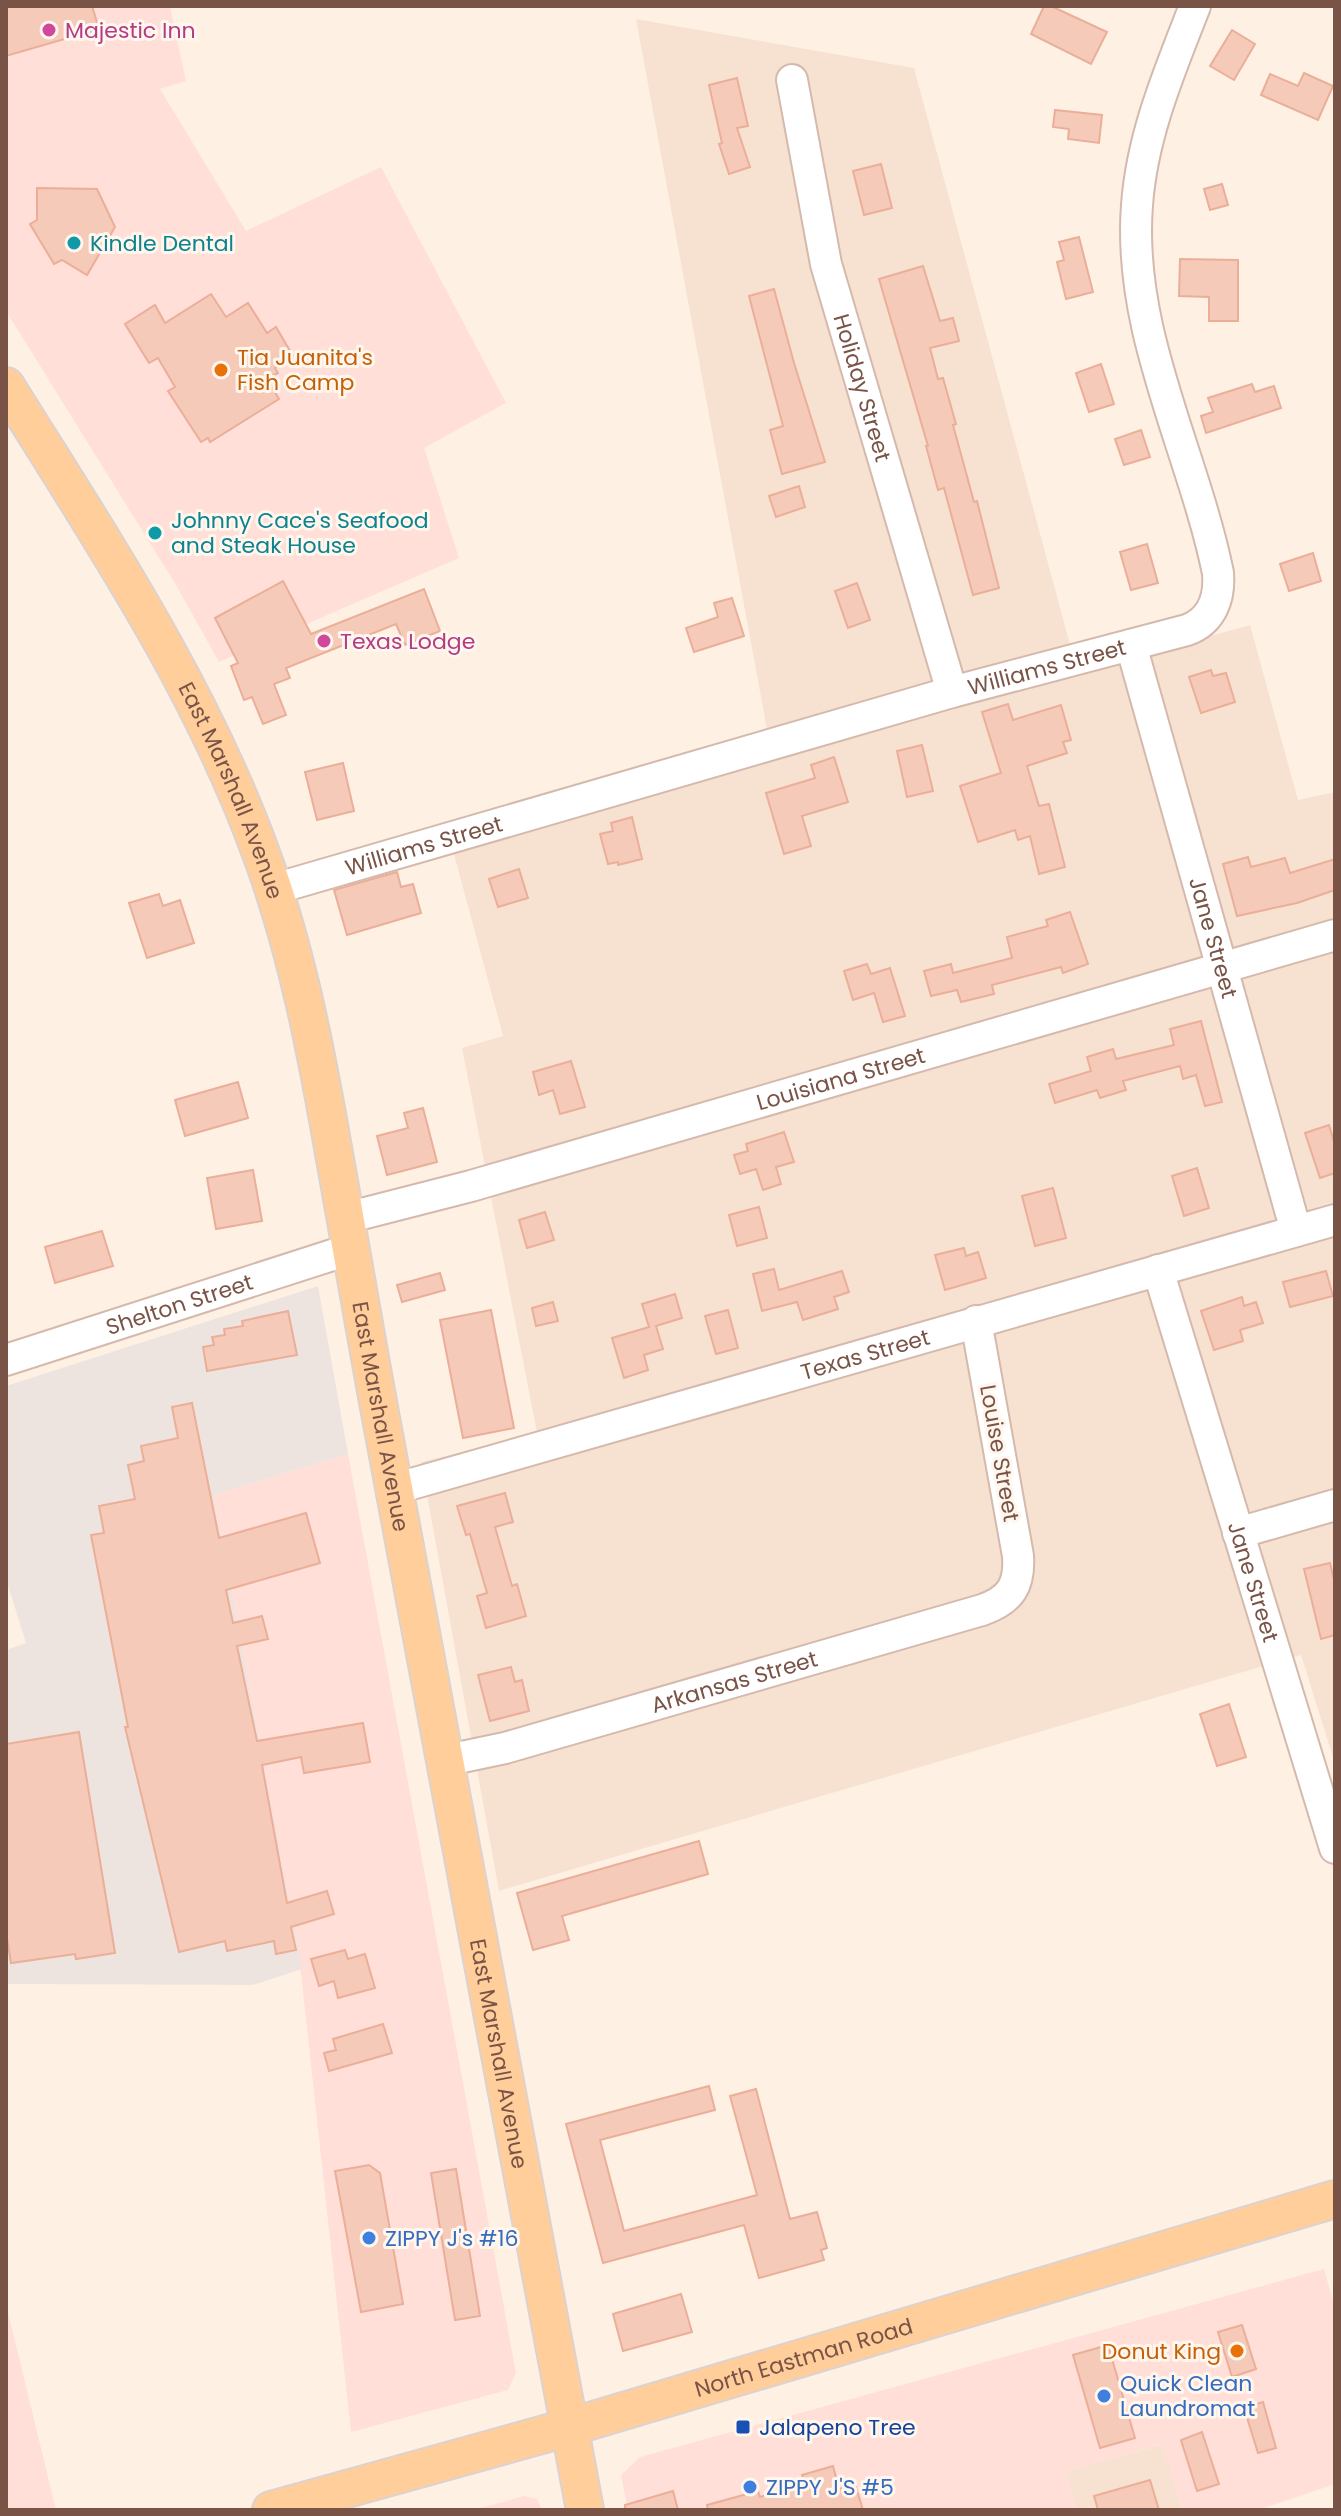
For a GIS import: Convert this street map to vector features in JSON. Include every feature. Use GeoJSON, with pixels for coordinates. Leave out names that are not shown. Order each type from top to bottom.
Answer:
{"type":"FeatureCollection","features":[{"type":"Feature","properties":{"kind":"main road","name":"East Marshall Avenue"},"geometry":{"type":"LineString","coordinates":[[6,386],[123,574],[188,689],[238,793],[274,889],[302,990],[443,1761],[585,2510]]}},
{"type":"Feature","properties":{"kind":"main road","name":"North Eastman Road"},"geometry":{"type":"LineString","coordinates":[[271,2510],[570,2427],[1335,2199]]}},
{"type":"Feature","properties":{"kind":"street","name":"Williams Street"},"geometry":{"type":"LineString","coordinates":[[274,889],[952,692],[1195,627],[1208,616],[1218,592],[1216,565],[1147,327],[1137,260],[1137,204],[1148,138],[1164,84],[1195,6]]}},
{"type":"Feature","properties":{"kind":"street","name":"Holiday Street"},"geometry":{"type":"LineString","coordinates":[[792,80],[826,264],[952,692]]}},
{"type":"Feature","properties":{"kind":"street","name":"Jane Street"},"geometry":{"type":"LineString","coordinates":[[1131,645],[1296,1231]]}},
{"type":"Feature","properties":{"kind":"street","name":"Louisiana Street"},"geometry":{"type":"LineString","coordinates":[[348,1234],[471,1186],[1335,935]]}},
{"type":"Feature","properties":{"kind":"street","name":"Texas Street"},"geometry":{"type":"LineString","coordinates":[[394,1489],[1335,1220]]}},
{"type":"Feature","properties":{"kind":"street","name":"Shelton Street"},"geometry":{"type":"LineString","coordinates":[[6,1360],[348,1234]]}},
{"type":"Feature","properties":{"kind":"street","name":"Jane Street"},"geometry":{"type":"LineString","coordinates":[[1158,1270],[1333,1832]]}},
{"type":"Feature","properties":{"kind":"street","name":"Louise Street"},"geometry":{"type":"LineString","coordinates":[[976,1321],[1018,1556],[1016,1585]]}},
{"type":"Feature","properties":{"kind":"street"},"geometry":{"type":"LineString","coordinates":[[1238,1533],[1335,1505]]}},
{"type":"Feature","properties":{"kind":"street","name":"Arkansas Street"},"geometry":{"type":"LineString","coordinates":[[443,1761],[505,1748],[982,1610],[1007,1597],[1016,1585]]}},
{"type":"Feature","properties":{"kind":"shaded area"},"geometry":{"type":"Polygon","coordinates":[[[6,6],[170,6],[186,81],[160,89],[246,231],[381,167],[506,403],[424,448],[459,558],[219,662],[176,585],[6,311],[6,6]]]}},
{"type":"Feature","properties":{"kind":"shaded area"},"geometry":{"type":"Polygon","coordinates":[[[636,19],[914,68],[1071,648],[768,735],[636,19]]]}},
{"type":"Feature","properties":{"kind":"shaded area"},"geometry":{"type":"Polygon","coordinates":[[[1250,625],[1298,800],[1335,792],[1335,1764],[1301,1655],[499,1891],[421,1462],[537,1433],[462,1048],[503,1036],[452,847],[1250,625]]]}},
{"type":"Feature","properties":{"kind":"shaded area"},"geometry":{"type":"Polygon","coordinates":[[[318,1286],[348,1454],[213,1495],[302,1969],[253,1985],[6,1984],[6,1650],[26,1643],[6,1579],[6,1386],[318,1286]]]}},
{"type":"Feature","properties":{"kind":"shaded area"},"geometry":{"type":"Polygon","coordinates":[[[348,1454],[516,2373],[508,2390],[351,2432],[301,1973],[213,1495],[348,1454]]]}},
{"type":"Feature","properties":{"kind":"shaded area"},"geometry":{"type":"Polygon","coordinates":[[[1324,2269],[1335,2308],[1335,2484],[1258,2510],[1182,2510],[1162,2444],[1066,2472],[1077,2510],[628,2510],[621,2475],[640,2457],[1324,2269]]]}},
{"type":"Feature","properties":{"kind":"shaded area"},"geometry":{"type":"Polygon","coordinates":[[[6,2304],[56,2510],[6,2510],[6,2304]]]}},
{"type":"Feature","properties":{"kind":"shaded area"},"geometry":{"type":"Polygon","coordinates":[[[1163,2444],[1182,2510],[1077,2510],[1065,2472],[1163,2444]]]}},
{"type":"Feature","properties":{"kind":"shaded area"},"geometry":{"type":"Polygon","coordinates":[[[524,2496],[537,2499],[542,2510],[474,2510],[524,2496]]]}},
{"type":"Feature","properties":{"kind":"building","name":"Majestic Inn"},"geometry":{"type":"Polygon","coordinates":[[[6,6],[92,6],[99,29],[6,56],[6,6]]]}},
{"type":"Feature","properties":{"kind":"building"},"geometry":{"type":"Polygon","coordinates":[[[1044,6],[1051,6],[1107,32],[1091,64],[1031,34],[1044,6]]]}},
{"type":"Feature","properties":{"kind":"building"},"geometry":{"type":"Polygon","coordinates":[[[1232,30],[1255,44],[1234,80],[1210,66],[1232,30]]]}},
{"type":"Feature","properties":{"kind":"building"},"geometry":{"type":"Polygon","coordinates":[[[1304,73],[1333,86],[1318,120],[1261,95],[1270,74],[1298,86],[1304,73]]]}},
{"type":"Feature","properties":{"kind":"building"},"geometry":{"type":"Polygon","coordinates":[[[737,78],[748,126],[737,128],[750,167],[729,174],[719,144],[722,143],[709,85],[737,78]]]}},
{"type":"Feature","properties":{"kind":"building"},"geometry":{"type":"Polygon","coordinates":[[[1055,110],[1102,115],[1099,143],[1068,139],[1069,129],[1053,127],[1055,110]]]}},
{"type":"Feature","properties":{"kind":"building"},"geometry":{"type":"Polygon","coordinates":[[[881,164],[892,208],[864,215],[853,171],[881,164]]]}},
{"type":"Feature","properties":{"kind":"building"},"geometry":{"type":"Polygon","coordinates":[[[1222,184],[1228,205],[1210,210],[1204,189],[1222,184]]]}},
{"type":"Feature","properties":{"kind":"building","name":"Kindle Dental"},"geometry":{"type":"Polygon","coordinates":[[[37,188],[97,189],[115,227],[87,275],[62,260],[54,264],[30,224],[37,220],[37,188]]]}},
{"type":"Feature","properties":{"kind":"building"},"geometry":{"type":"Polygon","coordinates":[[[1079,237],[1093,292],[1066,299],[1057,262],[1064,260],[1059,242],[1079,237]]]}},
{"type":"Feature","properties":{"kind":"building"},"geometry":{"type":"Polygon","coordinates":[[[1180,259],[1238,260],[1238,321],[1209,321],[1209,297],[1179,296],[1180,259]]]}},
{"type":"Feature","properties":{"kind":"building"},"geometry":{"type":"Polygon","coordinates":[[[923,266],[940,321],[953,318],[959,341],[930,348],[938,379],[943,378],[956,424],[953,425],[974,502],[977,501],[999,588],[973,595],[944,488],[938,490],[879,279],[923,266]]]}},
{"type":"Feature","properties":{"kind":"building"},"geometry":{"type":"Polygon","coordinates":[[[774,289],[825,462],[782,474],[770,430],[783,426],[749,296],[774,289]]]}},
{"type":"Feature","properties":{"kind":"building","name":"Tia Juanita's Fish Camp"},"geometry":{"type":"Polygon","coordinates":[[[211,294],[226,317],[248,303],[267,333],[276,327],[293,356],[275,368],[278,373],[267,379],[279,399],[210,442],[208,438],[201,442],[168,391],[175,387],[158,358],[149,363],[125,324],[155,305],[165,323],[211,294]]]}},
{"type":"Feature","properties":{"kind":"building"},"geometry":{"type":"Polygon","coordinates":[[[1101,364],[1114,404],[1089,412],[1076,373],[1101,364]]]}},
{"type":"Feature","properties":{"kind":"building"},"geometry":{"type":"Polygon","coordinates":[[[1252,384],[1255,392],[1274,386],[1281,408],[1206,433],[1201,416],[1213,412],[1208,398],[1252,384]]]}},
{"type":"Feature","properties":{"kind":"building"},"geometry":{"type":"Polygon","coordinates":[[[1141,430],[1150,457],[1124,465],[1115,439],[1141,430]]]}},
{"type":"Feature","properties":{"kind":"building"},"geometry":{"type":"Polygon","coordinates":[[[799,486],[805,507],[776,517],[769,496],[799,486]]]}},
{"type":"Feature","properties":{"kind":"building"},"geometry":{"type":"Polygon","coordinates":[[[1147,544],[1158,583],[1131,590],[1120,552],[1147,544]]]}},
{"type":"Feature","properties":{"kind":"building"},"geometry":{"type":"Polygon","coordinates":[[[1313,553],[1321,581],[1289,591],[1280,564],[1313,553]]]}},
{"type":"Feature","properties":{"kind":"building"},"geometry":{"type":"Polygon","coordinates":[[[283,581],[311,634],[424,589],[440,631],[405,645],[396,624],[286,668],[290,678],[274,684],[286,715],[263,724],[252,697],[244,700],[231,666],[238,663],[215,618],[283,581]]]}},
{"type":"Feature","properties":{"kind":"building"},"geometry":{"type":"Polygon","coordinates":[[[857,583],[870,620],[848,628],[835,591],[857,583]]]}},
{"type":"Feature","properties":{"kind":"building"},"geometry":{"type":"Polygon","coordinates":[[[732,598],[744,636],[694,652],[686,628],[718,617],[714,603],[732,598]]]}},
{"type":"Feature","properties":{"kind":"building"},"geometry":{"type":"Polygon","coordinates":[[[1211,670],[1213,676],[1226,673],[1235,702],[1201,713],[1189,677],[1211,670]]]}},
{"type":"Feature","properties":{"kind":"building"},"geometry":{"type":"Polygon","coordinates":[[[1008,704],[1013,720],[1061,705],[1071,740],[1063,742],[1067,753],[1027,766],[1039,806],[1049,804],[1065,867],[1039,874],[1030,836],[1018,840],[1015,830],[978,842],[960,786],[1001,773],[982,712],[1008,704]]]}},
{"type":"Feature","properties":{"kind":"building"},"geometry":{"type":"Polygon","coordinates":[[[922,745],[933,791],[907,797],[897,751],[922,745]]]}},
{"type":"Feature","properties":{"kind":"building"},"geometry":{"type":"Polygon","coordinates":[[[834,757],[848,802],[802,816],[811,846],[784,854],[766,793],[815,778],[811,765],[834,757]]]}},
{"type":"Feature","properties":{"kind":"building"},"geometry":{"type":"Polygon","coordinates":[[[343,763],[354,811],[317,820],[305,772],[343,763]]]}},
{"type":"Feature","properties":{"kind":"building"},"geometry":{"type":"Polygon","coordinates":[[[632,817],[642,859],[618,865],[618,862],[608,864],[600,834],[613,831],[611,823],[632,817]]]}},
{"type":"Feature","properties":{"kind":"building"},"geometry":{"type":"Polygon","coordinates":[[[1248,857],[1251,867],[1285,858],[1290,873],[1335,859],[1335,890],[1297,903],[1237,916],[1223,864],[1248,857]]]}},
{"type":"Feature","properties":{"kind":"building"},"geometry":{"type":"Polygon","coordinates":[[[519,869],[528,898],[498,907],[489,879],[519,869]]]}},
{"type":"Feature","properties":{"kind":"building"},"geometry":{"type":"Polygon","coordinates":[[[397,872],[401,887],[413,884],[421,913],[347,935],[334,890],[397,872]]]}},
{"type":"Feature","properties":{"kind":"building"},"geometry":{"type":"Polygon","coordinates":[[[159,894],[163,906],[180,900],[194,943],[147,958],[129,903],[159,894]]]}},
{"type":"Feature","properties":{"kind":"building"},"geometry":{"type":"Polygon","coordinates":[[[1070,912],[1088,964],[1063,973],[1061,967],[992,985],[994,994],[961,1002],[957,990],[931,996],[924,971],[951,964],[953,973],[1012,958],[1007,937],[1048,926],[1046,920],[1070,912]]]}},
{"type":"Feature","properties":{"kind":"building"},"geometry":{"type":"Polygon","coordinates":[[[867,964],[871,974],[890,968],[905,1016],[883,1022],[874,993],[853,1000],[844,971],[867,964]]]}},
{"type":"Feature","properties":{"kind":"building"},"geometry":{"type":"Polygon","coordinates":[[[1201,1021],[1222,1102],[1205,1106],[1196,1075],[1183,1079],[1180,1066],[1123,1081],[1126,1090],[1100,1098],[1097,1090],[1055,1103],[1049,1084],[1091,1071],[1087,1057],[1113,1049],[1116,1059],[1174,1045],[1170,1029],[1201,1021]]]}},
{"type":"Feature","properties":{"kind":"building"},"geometry":{"type":"Polygon","coordinates":[[[571,1061],[585,1107],[560,1114],[553,1090],[539,1095],[533,1072],[571,1061]]]}},
{"type":"Feature","properties":{"kind":"building"},"geometry":{"type":"Polygon","coordinates":[[[238,1082],[248,1118],[185,1136],[175,1100],[238,1082]]]}},
{"type":"Feature","properties":{"kind":"building"},"geometry":{"type":"Polygon","coordinates":[[[423,1108],[437,1162],[387,1175],[377,1136],[408,1128],[404,1113],[423,1108]]]}},
{"type":"Feature","properties":{"kind":"building"},"geometry":{"type":"Polygon","coordinates":[[[1329,1125],[1335,1145],[1335,1173],[1320,1178],[1305,1133],[1329,1125]]]}},
{"type":"Feature","properties":{"kind":"building"},"geometry":{"type":"Polygon","coordinates":[[[784,1132],[794,1162],[776,1167],[781,1184],[763,1190],[756,1169],[740,1174],[734,1155],[748,1151],[746,1144],[784,1132]]]}},
{"type":"Feature","properties":{"kind":"building"},"geometry":{"type":"Polygon","coordinates":[[[1197,1168],[1209,1208],[1184,1216],[1172,1176],[1197,1168]]]}},
{"type":"Feature","properties":{"kind":"building"},"geometry":{"type":"Polygon","coordinates":[[[253,1170],[262,1221],[216,1229],[207,1178],[253,1170]]]}},
{"type":"Feature","properties":{"kind":"building"},"geometry":{"type":"Polygon","coordinates":[[[1053,1188],[1066,1238],[1035,1246],[1022,1196],[1053,1188]]]}},
{"type":"Feature","properties":{"kind":"building"},"geometry":{"type":"Polygon","coordinates":[[[759,1207],[767,1238],[737,1246],[729,1215],[759,1207]]]}},
{"type":"Feature","properties":{"kind":"building"},"geometry":{"type":"Polygon","coordinates":[[[545,1212],[554,1240],[527,1248],[519,1220],[545,1212]]]}},
{"type":"Feature","properties":{"kind":"building"},"geometry":{"type":"Polygon","coordinates":[[[102,1231],[113,1266],[55,1283],[45,1247],[102,1231]]]}},
{"type":"Feature","properties":{"kind":"building"},"geometry":{"type":"Polygon","coordinates":[[[964,1248],[966,1256],[978,1252],[986,1278],[945,1290],[935,1255],[964,1248]]]}},
{"type":"Feature","properties":{"kind":"building"},"geometry":{"type":"Polygon","coordinates":[[[774,1269],[779,1290],[842,1271],[849,1292],[834,1297],[838,1309],[803,1320],[797,1302],[762,1311],[753,1274],[774,1269]]]}},
{"type":"Feature","properties":{"kind":"building"},"geometry":{"type":"Polygon","coordinates":[[[1326,1271],[1333,1296],[1290,1307],[1283,1282],[1326,1271]]]}},
{"type":"Feature","properties":{"kind":"building"},"geometry":{"type":"Polygon","coordinates":[[[440,1273],[445,1290],[402,1302],[397,1285],[440,1273]]]}},
{"type":"Feature","properties":{"kind":"building"},"geometry":{"type":"Polygon","coordinates":[[[675,1294],[682,1318],[656,1326],[663,1349],[644,1355],[648,1370],[624,1378],[612,1338],[649,1327],[642,1304],[675,1294]]]}},
{"type":"Feature","properties":{"kind":"building"},"geometry":{"type":"Polygon","coordinates":[[[1242,1297],[1244,1306],[1256,1302],[1263,1323],[1240,1330],[1243,1341],[1214,1350],[1201,1311],[1242,1297]]]}},
{"type":"Feature","properties":{"kind":"building"},"geometry":{"type":"Polygon","coordinates":[[[553,1302],[558,1321],[536,1326],[532,1308],[553,1302]]]}},
{"type":"Feature","properties":{"kind":"building"},"geometry":{"type":"Polygon","coordinates":[[[491,1310],[514,1428],[463,1438],[440,1320],[491,1310]]]}},
{"type":"Feature","properties":{"kind":"building"},"geometry":{"type":"Polygon","coordinates":[[[728,1310],[738,1348],[716,1354],[705,1316],[728,1310]]]}},
{"type":"Feature","properties":{"kind":"building"},"geometry":{"type":"Polygon","coordinates":[[[288,1311],[297,1355],[207,1371],[203,1347],[214,1345],[212,1337],[225,1335],[224,1329],[243,1326],[242,1321],[288,1311]]]}},
{"type":"Feature","properties":{"kind":"building"},"geometry":{"type":"Polygon","coordinates":[[[192,1403],[219,1538],[306,1513],[320,1563],[226,1590],[233,1623],[262,1616],[268,1639],[237,1646],[257,1741],[363,1723],[370,1762],[304,1773],[301,1757],[262,1765],[287,1903],[327,1891],[334,1914],[291,1927],[296,1950],[276,1954],[274,1941],[227,1951],[225,1941],[179,1952],[125,1727],[128,1727],[91,1535],[104,1533],[99,1506],[135,1499],[128,1465],[144,1461],[141,1446],[178,1438],[172,1407],[192,1403]]]}},
{"type":"Feature","properties":{"kind":"building"},"geometry":{"type":"Polygon","coordinates":[[[505,1493],[513,1522],[495,1527],[512,1586],[517,1584],[526,1616],[486,1628],[477,1596],[487,1593],[470,1534],[466,1535],[457,1506],[505,1493]]]}},
{"type":"Feature","properties":{"kind":"building"},"geometry":{"type":"Polygon","coordinates":[[[1330,1563],[1335,1584],[1335,1635],[1321,1639],[1304,1569],[1330,1563]]]}},
{"type":"Feature","properties":{"kind":"building"},"geometry":{"type":"Polygon","coordinates":[[[511,1667],[515,1682],[522,1680],[529,1711],[490,1721],[478,1675],[511,1667]]]}},
{"type":"Feature","properties":{"kind":"building"},"geometry":{"type":"Polygon","coordinates":[[[1229,1704],[1246,1757],[1217,1766],[1200,1714],[1229,1704]]]}},
{"type":"Feature","properties":{"kind":"building"},"geometry":{"type":"Polygon","coordinates":[[[79,1732],[115,1953],[76,1959],[75,1954],[11,1963],[6,1932],[6,1744],[79,1732]]]}},
{"type":"Feature","properties":{"kind":"building"},"geometry":{"type":"Polygon","coordinates":[[[699,1841],[708,1874],[562,1916],[569,1940],[533,1950],[517,1893],[699,1841]]]}},
{"type":"Feature","properties":{"kind":"building"},"geometry":{"type":"Polygon","coordinates":[[[345,1950],[348,1959],[365,1954],[375,1988],[338,1998],[334,1981],[319,1986],[311,1959],[345,1950]]]}},
{"type":"Feature","properties":{"kind":"building"},"geometry":{"type":"Polygon","coordinates":[[[383,2024],[392,2053],[329,2071],[324,2053],[336,2050],[333,2039],[383,2024]]]}},
{"type":"Feature","properties":{"kind":"building"},"geometry":{"type":"Polygon","coordinates":[[[709,2086],[715,2110],[600,2140],[624,2231],[757,2195],[730,2096],[756,2089],[790,2219],[817,2212],[827,2248],[821,2250],[824,2260],[759,2278],[744,2225],[603,2263],[566,2124],[709,2086]]]}},
{"type":"Feature","properties":{"kind":"building","name":"ZIPPY J's #16"},"geometry":{"type":"Polygon","coordinates":[[[369,2165],[380,2173],[403,2304],[361,2312],[335,2171],[369,2165]]]}},
{"type":"Feature","properties":{"kind":"building"},"geometry":{"type":"Polygon","coordinates":[[[456,2169],[480,2316],[455,2320],[431,2173],[456,2169]]]}},
{"type":"Feature","properties":{"kind":"building"},"geometry":{"type":"Polygon","coordinates":[[[681,2294],[692,2332],[623,2351],[613,2314],[681,2294]]]}},
{"type":"Feature","properties":{"kind":"building","name":"Donut King"},"geometry":{"type":"Polygon","coordinates":[[[1242,2325],[1256,2369],[1232,2377],[1218,2332],[1242,2325]]]}},
{"type":"Feature","properties":{"kind":"building","name":"Quick Clean Laundromat"},"geometry":{"type":"Polygon","coordinates":[[[1108,2345],[1135,2438],[1100,2448],[1073,2355],[1108,2345]]]}},
{"type":"Feature","properties":{"kind":"building"},"geometry":{"type":"Polygon","coordinates":[[[1263,2402],[1276,2448],[1258,2453],[1244,2408],[1263,2402]]]}},
{"type":"Feature","properties":{"kind":"building"},"geometry":{"type":"Polygon","coordinates":[[[1202,2432],[1219,2484],[1197,2491],[1181,2440],[1202,2432]]]}},
{"type":"Feature","properties":{"kind":"building"},"geometry":{"type":"Polygon","coordinates":[[[833,2466],[839,2489],[855,2484],[863,2510],[708,2510],[707,2505],[758,2491],[760,2497],[804,2484],[802,2475],[833,2466]]]}},
{"type":"Feature","properties":{"kind":"building"},"geometry":{"type":"Polygon","coordinates":[[[1150,2480],[1159,2510],[1098,2510],[1094,2496],[1150,2480]]]}},
{"type":"Feature","properties":{"kind":"building"},"geometry":{"type":"Polygon","coordinates":[[[673,2491],[678,2510],[625,2510],[625,2505],[673,2491]]]}},
{"type":"Feature","properties":{"kind":"place","name":"Majestic Inn"},"geometry":{"type":"Point","coordinates":[49,30]}},
{"type":"Feature","properties":{"kind":"place","name":"Kindle Dental"},"geometry":{"type":"Point","coordinates":[74,243]}},
{"type":"Feature","properties":{"kind":"place","name":"Tia Juanita's Fish Camp"},"geometry":{"type":"Point","coordinates":[221,370]}},
{"type":"Feature","properties":{"kind":"place","name":"Johnny Cace's Seafood and Steak House"},"geometry":{"type":"Point","coordinates":[155,533]}},
{"type":"Feature","properties":{"kind":"place","name":"Texas Lodge"},"geometry":{"type":"Point","coordinates":[324,641]}},
{"type":"Feature","properties":{"kind":"place","name":"ZIPPY J's #16"},"geometry":{"type":"Point","coordinates":[369,2238]}},
{"type":"Feature","properties":{"kind":"place","name":"Donut King"},"geometry":{"type":"Point","coordinates":[1237,2351]}},
{"type":"Feature","properties":{"kind":"place","name":"Quick Clean Laundromat"},"geometry":{"type":"Point","coordinates":[1104,2396]}},
{"type":"Feature","properties":{"kind":"place","name":"Jalapeno Tree"},"geometry":{"type":"Point","coordinates":[743,2427]}},
{"type":"Feature","properties":{"kind":"place","name":"ZIPPY J'S #5"},"geometry":{"type":"Point","coordinates":[750,2487]}}]}
